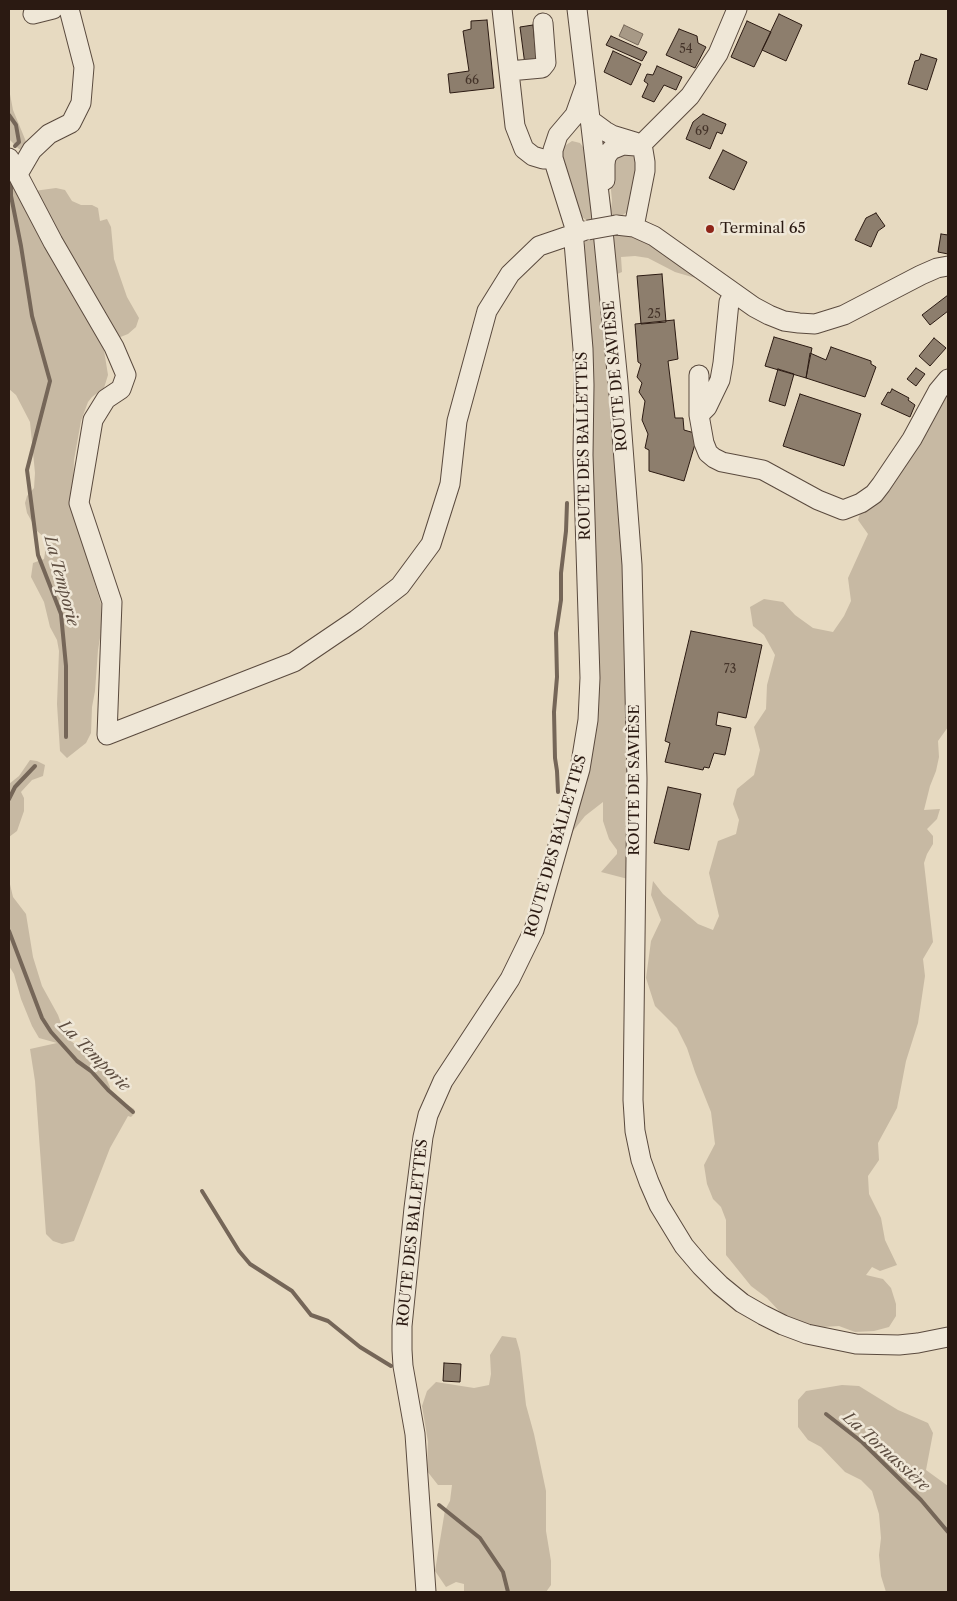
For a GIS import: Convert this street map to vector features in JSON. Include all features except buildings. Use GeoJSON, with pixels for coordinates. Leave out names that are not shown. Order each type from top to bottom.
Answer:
{"type":"FeatureCollection","features":[{"type":"Feature","properties":{"kind":"street"},"geometry":{"type":"LineString","coordinates":[[33,14],[54,9]]}},
{"type":"Feature","properties":{"kind":"street"},"geometry":{"type":"LineString","coordinates":[[18,174],[32,150],[49,134],[71,123],[81,103],[84,67],[69,9]]}},
{"type":"Feature","properties":{"kind":"street"},"geometry":{"type":"LineString","coordinates":[[502,9],[515,126],[524,149],[533,156],[543,159],[553,158]]}},
{"type":"Feature","properties":{"kind":"street","name":"ROUTE DE SAVIÈSE"},"geometry":{"type":"LineString","coordinates":[[577,9],[618,382],[632,565],[637,779],[633,1100],[635,1131],[641,1160],[648,1182],[659,1205],[684,1246],[720,1285],[763,1315],[807,1334],[856,1344],[899,1345],[948,1337]]}},
{"type":"Feature","properties":{"kind":"street"},"geometry":{"type":"LineString","coordinates":[[600,211],[606,186],[606,157],[611,150],[618,146],[640,146],[690,96],[718,54],[737,9]]}},
{"type":"Feature","properties":{"kind":"street"},"geometry":{"type":"LineString","coordinates":[[509,71],[542,68],[546,63],[543,23]]}},
{"type":"Feature","properties":{"kind":"street"},"geometry":{"type":"LineString","coordinates":[[553,158],[554,142],[574,115],[586,84]]}},
{"type":"Feature","properties":{"kind":"street"},"geometry":{"type":"LineString","coordinates":[[590,120],[612,135],[628,140],[640,146],[643,150],[645,162],[641,193],[625,226]]}},
{"type":"Feature","properties":{"kind":"street"},"geometry":{"type":"LineString","coordinates":[[553,158],[562,142],[567,138],[578,137],[593,147]]}},
{"type":"Feature","properties":{"kind":"street"},"geometry":{"type":"LineString","coordinates":[[9,158],[53,242],[114,347],[126,375],[121,388],[106,399],[93,420],[79,503],[112,602],[107,735],[294,662],[356,620],[400,586],[431,544],[450,484],[457,422],[486,312],[510,274],[539,246],[581,231],[625,226],[659,240],[734,293],[769,315],[784,321],[815,324],[844,315],[921,275],[937,268],[948,266]]}},
{"type":"Feature","properties":{"kind":"street","name":"ROUTE DES BALLETTES"},"geometry":{"type":"LineString","coordinates":[[426,1592],[415,1434],[402,1350],[414,1208],[423,1137],[428,1116],[443,1081],[510,979],[534,930],[580,769],[588,720],[590,678],[583,455],[584,385],[581,231],[574,225],[553,158]]}},
{"type":"Feature","properties":{"kind":"street"},"geometry":{"type":"LineString","coordinates":[[699,415],[707,407],[720,380],[724,363],[729,302],[734,293]]}},
{"type":"Feature","properties":{"kind":"street"},"geometry":{"type":"LineString","coordinates":[[699,375],[699,415],[704,443],[708,453],[722,462],[763,470],[818,500],[843,510],[861,503],[874,494],[912,439],[938,391],[948,379]]}},
{"type":"Feature","properties":{"kind":"shaded area"},"geometry":{"type":"Polygon","coordinates":[[[624,25],[643,34],[638,45],[619,36],[624,25]]]}},
{"type":"Feature","properties":{"kind":"shaded area"},"geometry":{"type":"Polygon","coordinates":[[[9,89],[13,110],[27,144],[24,150],[19,149],[9,139],[9,89]]]}},
{"type":"Feature","properties":{"kind":"shaded area"},"geometry":{"type":"Polygon","coordinates":[[[572,141],[580,143],[586,151],[594,221],[586,220],[582,217],[576,207],[561,155],[563,147],[572,141]]]}},
{"type":"Feature","properties":{"kind":"shaded area"},"geometry":{"type":"Polygon","coordinates":[[[616,154],[633,154],[637,174],[629,211],[621,216],[610,217],[612,201],[609,169],[616,154]]]}},
{"type":"Feature","properties":{"kind":"shaded area"},"geometry":{"type":"Polygon","coordinates":[[[9,188],[34,191],[56,188],[65,190],[72,201],[81,205],[92,205],[98,208],[100,221],[107,219],[111,227],[114,259],[127,297],[139,318],[136,327],[128,334],[103,344],[108,375],[104,388],[88,402],[81,421],[74,460],[73,489],[85,551],[101,604],[101,632],[92,707],[91,733],[86,743],[67,758],[60,751],[57,704],[59,651],[57,640],[50,627],[44,602],[31,577],[33,563],[44,559],[45,538],[37,531],[27,513],[25,503],[27,496],[34,488],[35,473],[30,422],[16,395],[9,389],[9,188]]]}},
{"type":"Feature","properties":{"kind":"shaded area"},"geometry":{"type":"Polygon","coordinates":[[[625,233],[643,239],[709,282],[675,272],[648,258],[635,256],[621,257],[622,272],[615,275],[610,235],[625,233]]]}},
{"type":"Feature","properties":{"kind":"shaded area"},"geometry":{"type":"Polygon","coordinates":[[[596,237],[609,364],[621,527],[627,705],[628,879],[601,872],[617,854],[617,850],[609,839],[603,821],[603,802],[585,816],[573,831],[573,822],[580,795],[583,248],[586,240],[596,237]]]}},
{"type":"Feature","properties":{"kind":"shaded area"},"geometry":{"type":"Polygon","coordinates":[[[948,388],[948,727],[938,741],[939,757],[924,810],[940,809],[937,819],[927,829],[933,836],[933,844],[924,863],[933,942],[923,959],[925,976],[918,1023],[906,1061],[897,1108],[878,1143],[879,1160],[868,1176],[869,1194],[881,1218],[885,1240],[897,1265],[880,1271],[872,1267],[866,1275],[883,1279],[891,1288],[896,1304],[896,1316],[889,1327],[874,1331],[855,1332],[839,1326],[823,1327],[804,1324],[781,1313],[767,1298],[751,1286],[726,1255],[726,1220],[721,1207],[713,1199],[707,1184],[704,1165],[715,1144],[711,1112],[687,1048],[677,1028],[655,1006],[646,978],[651,941],[661,920],[651,895],[653,881],[663,894],[698,924],[713,930],[719,916],[709,873],[718,841],[736,834],[739,820],[733,804],[737,789],[754,775],[760,750],[754,727],[766,709],[767,685],[775,655],[764,635],[753,626],[750,607],[764,599],[783,602],[795,615],[813,628],[833,632],[851,601],[848,578],[868,534],[858,520],[863,504],[927,433],[926,417],[948,388]]]}},
{"type":"Feature","properties":{"kind":"shaded area"},"geometry":{"type":"Polygon","coordinates":[[[30,760],[45,765],[43,776],[32,780],[21,792],[24,798],[24,811],[17,831],[9,837],[9,784],[19,776],[30,760]]]}},
{"type":"Feature","properties":{"kind":"shaded area"},"geometry":{"type":"Polygon","coordinates":[[[9,880],[13,897],[26,914],[33,957],[42,986],[58,1015],[63,1029],[71,1041],[101,1066],[110,1087],[110,1094],[134,1109],[135,1113],[131,1117],[128,1116],[110,1148],[74,1241],[62,1244],[53,1241],[46,1234],[35,1081],[30,1049],[57,1043],[39,1038],[32,1026],[21,999],[14,974],[9,966],[9,880]]]}},
{"type":"Feature","properties":{"kind":"shaded area"},"geometry":{"type":"Polygon","coordinates":[[[502,1336],[516,1338],[520,1352],[526,1405],[546,1491],[546,1531],[551,1561],[551,1585],[546,1592],[464,1592],[464,1584],[456,1582],[446,1587],[435,1571],[445,1510],[450,1501],[452,1485],[438,1485],[427,1471],[428,1442],[422,1406],[427,1391],[436,1382],[474,1388],[489,1385],[491,1374],[490,1355],[502,1336]]]}},
{"type":"Feature","properties":{"kind":"shaded area"},"geometry":{"type":"Polygon","coordinates":[[[842,1385],[859,1386],[898,1410],[928,1423],[933,1433],[926,1470],[948,1486],[948,1592],[886,1592],[881,1576],[879,1555],[881,1538],[879,1514],[872,1491],[861,1480],[845,1472],[821,1447],[808,1440],[798,1427],[798,1400],[806,1391],[842,1385]]]}},
{"type":"Feature","properties":{"kind":"waterway","name":"La Temporie"},"geometry":{"type":"LineString","coordinates":[[9,115],[16,125],[19,142],[15,146]]}},
{"type":"Feature","properties":{"kind":"waterway","name":"La Temporie"},"geometry":{"type":"LineString","coordinates":[[11,178],[11,196],[32,316],[50,381],[27,470],[38,555],[61,614],[66,666],[66,737]]}},
{"type":"Feature","properties":{"kind":"waterway"},"geometry":{"type":"LineString","coordinates":[[558,792],[554,712],[557,677],[556,633],[561,600],[561,573],[567,503]]}},
{"type":"Feature","properties":{"kind":"waterway","name":"La Temporie"},"geometry":{"type":"LineString","coordinates":[[9,799],[15,787],[35,766]]}},
{"type":"Feature","properties":{"kind":"waterway","name":"La Temporie"},"geometry":{"type":"LineString","coordinates":[[9,931],[42,1018],[51,1032],[77,1061],[91,1071],[108,1090],[133,1112]]}},
{"type":"Feature","properties":{"kind":"waterway","name":"La Temporie"},"geometry":{"type":"LineString","coordinates":[[202,1191],[239,1251],[250,1264],[292,1291],[311,1315],[328,1321],[360,1347],[391,1366]]}},
{"type":"Feature","properties":{"kind":"waterway","name":"La Tornassière"},"geometry":{"type":"LineString","coordinates":[[826,1414],[862,1442],[921,1500],[948,1532]]}},
{"type":"Feature","properties":{"kind":"waterway","name":"La Temporie"},"geometry":{"type":"LineString","coordinates":[[439,1505],[480,1538],[503,1572],[508,1592]]}},
{"type":"Feature","properties":{"kind":"place","name":"Terminal 65"},"geometry":{"type":"Point","coordinates":[710,229]}}]}
